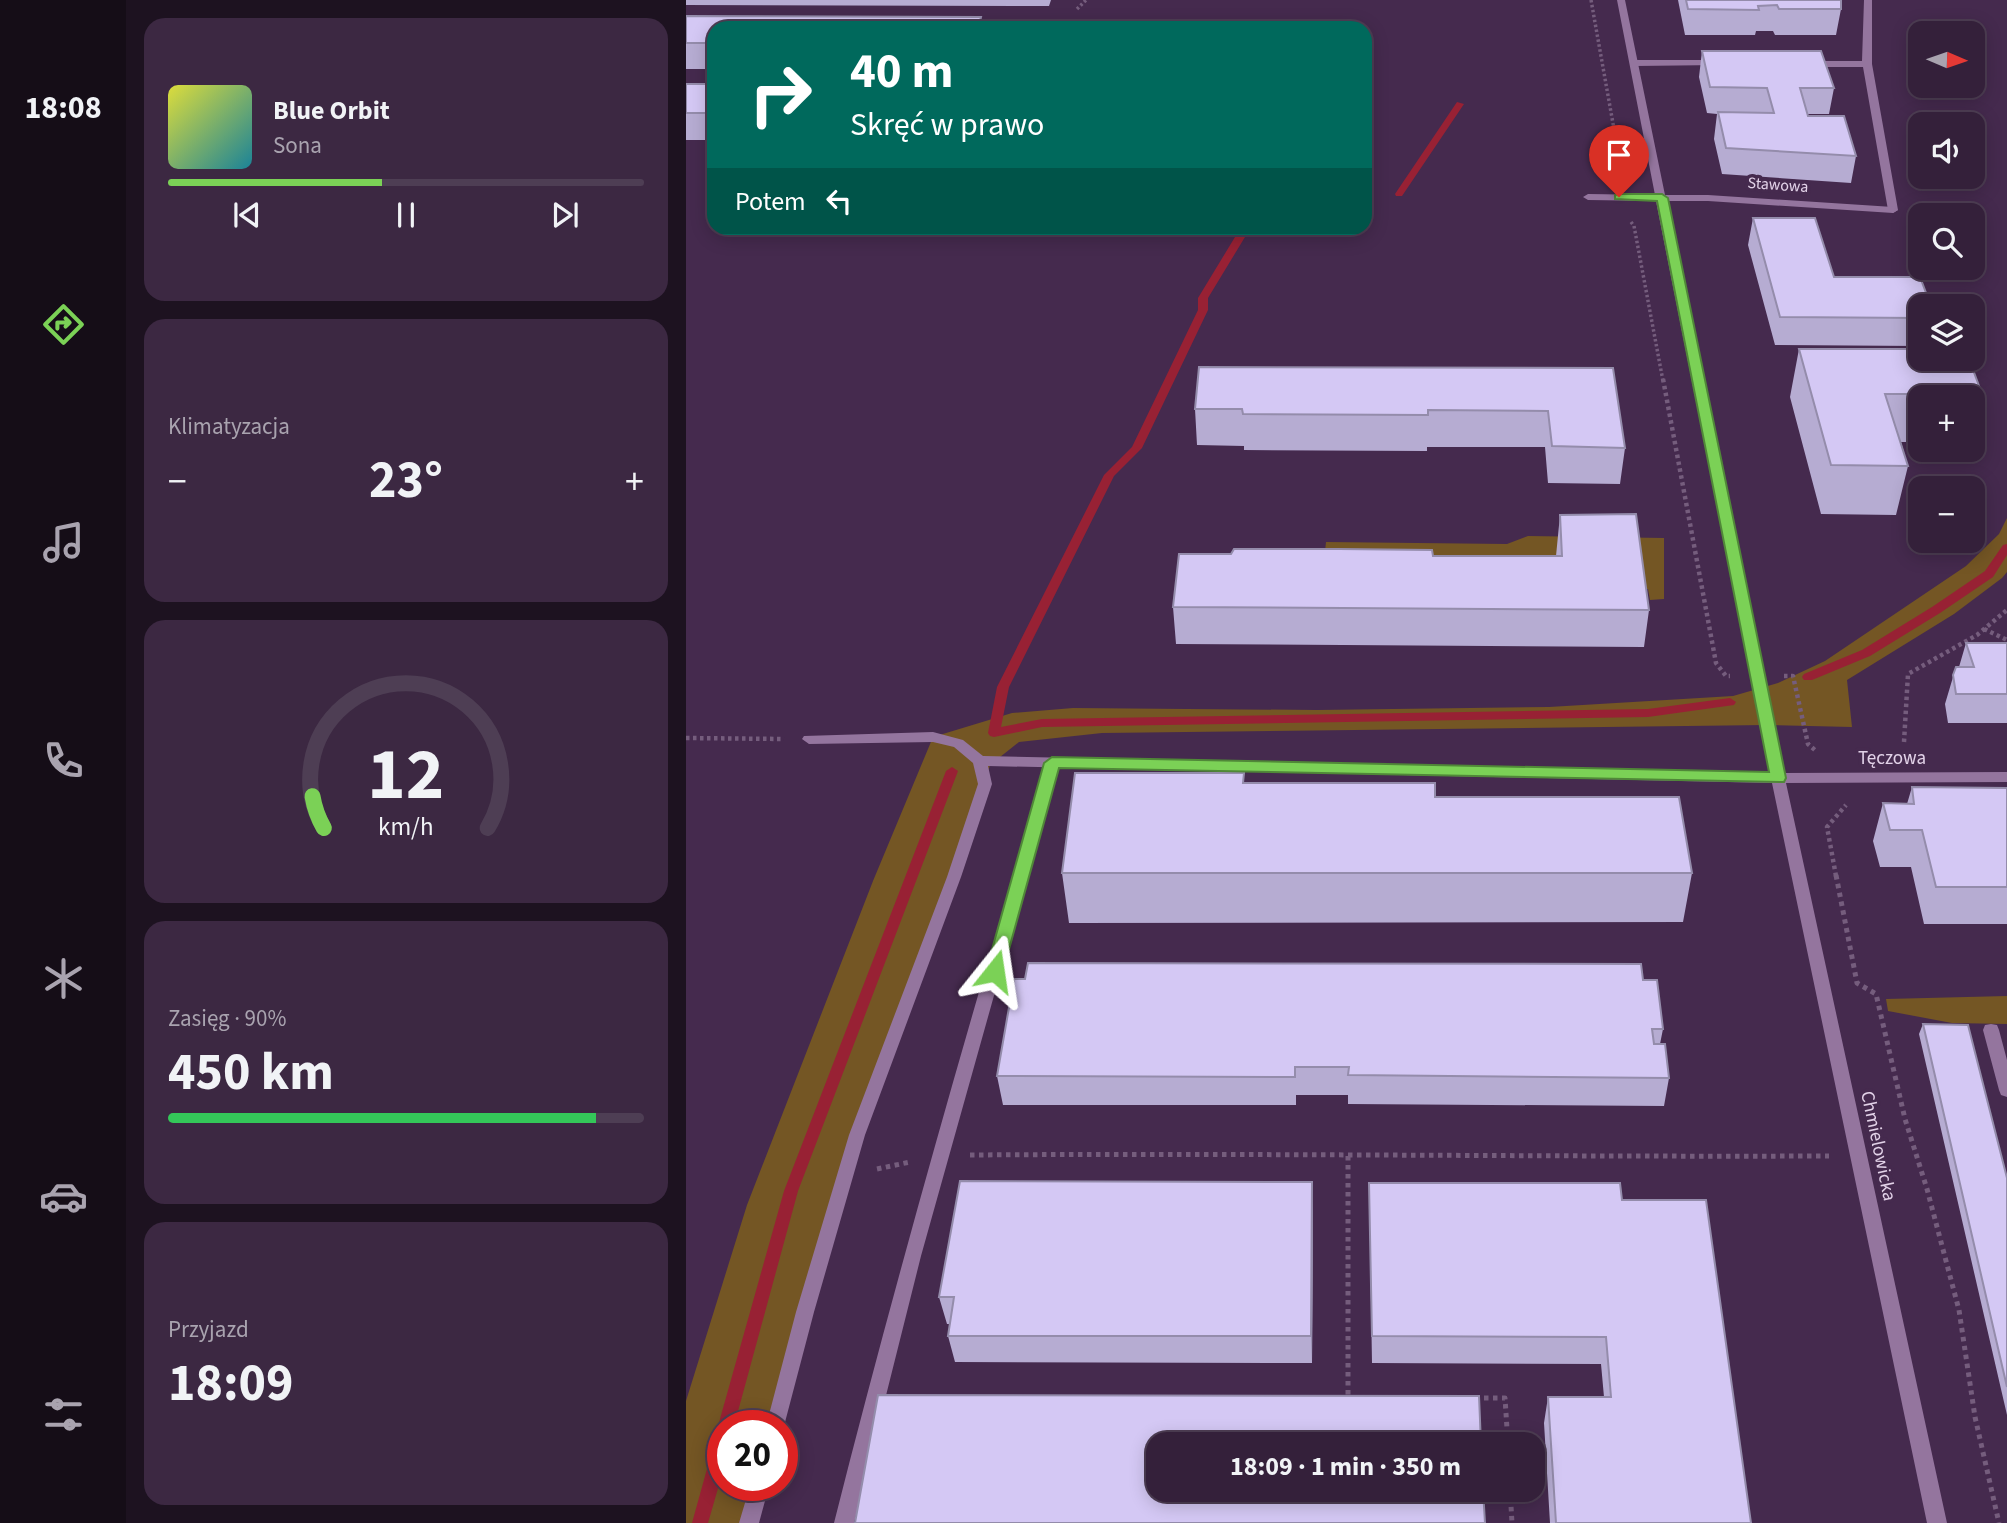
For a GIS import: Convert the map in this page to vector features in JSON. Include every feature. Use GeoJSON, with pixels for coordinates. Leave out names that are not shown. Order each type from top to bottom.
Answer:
{"type":"FeatureCollection","features":[{"type":"Feature","properties":{"kind":"street"},"geometry":{"type":"LineString","coordinates":[[1621,0],[1778,778]]}},
{"type":"Feature","properties":{"kind":"street"},"geometry":{"type":"LineString","coordinates":[[1800,64],[1867,64],[1868,0]]}},
{"type":"Feature","properties":{"kind":"street"},"geometry":{"type":"LineString","coordinates":[[1634,63],[1732,63]]}},
{"type":"Feature","properties":{"kind":"street","name":"Stawowa"},"geometry":{"type":"LineString","coordinates":[[1588,197],[1662,198],[1893,210],[1867,64]]}},
{"type":"Feature","properties":{"kind":"street"},"geometry":{"type":"LineString","coordinates":[[779,1410],[857,1135],[968,837],[985,784],[980,761],[958,743],[933,737],[809,739]]}},
{"type":"Feature","properties":{"kind":"street","name":"Tęczowa"},"geometry":{"type":"LineString","coordinates":[[980,761],[1778,778],[2007,777]]}},
{"type":"Feature","properties":{"kind":"street"},"geometry":{"type":"LineString","coordinates":[[995,971],[1052,763]]}},
{"type":"Feature","properties":{"kind":"street","name":"Chmielowicka"},"geometry":{"type":"LineString","coordinates":[[1778,778],[1937,1523]]}},
{"type":"Feature","properties":{"kind":"street"},"geometry":{"type":"LineString","coordinates":[[844,1523],[872,1408],[987,992]]}},
{"type":"Feature","properties":{"kind":"street"},"geometry":{"type":"LineString","coordinates":[[1991,1030],[2007,1090]]}},
{"type":"Feature","properties":{"kind":"street"},"geometry":{"type":"LineString","coordinates":[[750,1523],[755,1501]]}},
{"type":"Feature","properties":{"kind":"path"},"geometry":{"type":"LineString","coordinates":[[1591,0],[1623,170],[1618,188],[1621,208],[1634,226],[1716,663],[1726,676]]}},
{"type":"Feature","properties":{"kind":"path"},"geometry":{"type":"LineString","coordinates":[[1904,742],[1909,674],[1984,629],[2007,610]]}},
{"type":"Feature","properties":{"kind":"path"},"geometry":{"type":"LineString","coordinates":[[1984,629],[2007,640]]}},
{"type":"Feature","properties":{"kind":"path"},"geometry":{"type":"LineString","coordinates":[[1793,676],[1808,744],[1827,757]]}},
{"type":"Feature","properties":{"kind":"path"},"geometry":{"type":"LineString","coordinates":[[686,738],[809,739]]}},
{"type":"Feature","properties":{"kind":"path"},"geometry":{"type":"LineString","coordinates":[[1854,803],[1845,805],[1826,827],[1857,983],[1876,994],[1905,1119],[1959,1310],[1975,1417],[1999,1523]]}},
{"type":"Feature","properties":{"kind":"path"},"geometry":{"type":"LineString","coordinates":[[848,1168],[876,1169],[940,1156],[1258,1153],[1348,1156],[1858,1156]]}},
{"type":"Feature","properties":{"kind":"path"},"geometry":{"type":"LineString","coordinates":[[1348,1156],[1348,1398],[1361,1398]]}},
{"type":"Feature","properties":{"kind":"path"},"geometry":{"type":"LineString","coordinates":[[1466,1398],[1505,1398],[1506,1432]]}},
{"type":"Feature","properties":{"kind":"path"},"geometry":{"type":"LineString","coordinates":[[1511,1502],[1512,1523]]}},
{"type":"Feature","properties":{"kind":"shaded area"},"geometry":{"type":"Polygon","coordinates":[[[2007,518],[2007,572],[2002,578],[1954,614],[1847,680],[1852,727],[1767,725],[1102,733],[1019,742],[990,765],[968,837],[857,1135],[778,1410],[707,1410],[707,1501],[752,1501],[746,1523],[686,1523],[686,1401],[747,1205],[873,881],[933,737],[1012,713],[1073,708],[1317,710],[1549,707],[1733,696],[1778,683],[1825,661],[1966,566],[1979,553],[1985,553],[1985,548],[1999,534],[2007,518]]]}},
{"type":"Feature","properties":{"kind":"shaded area"},"geometry":{"type":"Polygon","coordinates":[[[1528,536],[1664,538],[1664,599],[1650,600],[1648,589],[1559,593],[1323,570],[1326,542],[1507,544],[1528,536]]]}},
{"type":"Feature","properties":{"kind":"shaded area"},"geometry":{"type":"Polygon","coordinates":[[[2007,996],[2007,1024],[1952,1023],[1888,1011],[1886,999],[2007,996]]]}},
{"type":"Feature","properties":{"kind":"building"},"geometry":{"type":"Polygon","coordinates":[[[1686,0],[1841,0],[1841,9],[1779,9],[1777,5],[1758,6],[1759,10],[1688,9],[1686,0]]]}},
{"type":"Feature","properties":{"kind":"building"},"geometry":{"type":"Polygon","coordinates":[[[686,16],[981,17],[980,21],[707,21],[707,43],[686,43],[686,16]]]}},
{"type":"Feature","properties":{"kind":"building"},"geometry":{"type":"Polygon","coordinates":[[[1702,51],[1821,51],[1834,88],[1800,88],[1808,116],[1844,116],[1856,156],[1726,148],[1718,112],[1774,113],[1767,88],[1710,87],[1702,51]]]}},
{"type":"Feature","properties":{"kind":"building"},"geometry":{"type":"Polygon","coordinates":[[[686,84],[707,84],[707,113],[686,113],[686,84]]]}},
{"type":"Feature","properties":{"kind":"building"},"geometry":{"type":"Polygon","coordinates":[[[1753,218],[1815,218],[1834,277],[1908,277],[1908,280],[1921,280],[1926,294],[1908,294],[1908,318],[1780,317],[1753,218]]]}},
{"type":"Feature","properties":{"kind":"building"},"geometry":{"type":"Polygon","coordinates":[[[1799,349],[1908,349],[1908,371],[1973,371],[1979,385],[1908,385],[1908,394],[1885,394],[1908,466],[1831,465],[1799,349]]]}},
{"type":"Feature","properties":{"kind":"building"},"geometry":{"type":"Polygon","coordinates":[[[1199,367],[1613,368],[1625,448],[1552,446],[1548,411],[1428,410],[1428,415],[1243,414],[1242,409],[1195,409],[1199,367]]]}},
{"type":"Feature","properties":{"kind":"building"},"geometry":{"type":"Polygon","coordinates":[[[1636,514],[1649,610],[1173,607],[1179,554],[1231,554],[1234,549],[1339,549],[1432,550],[1433,556],[1562,556],[1560,515],[1636,514]]]}},
{"type":"Feature","properties":{"kind":"building"},"geometry":{"type":"Polygon","coordinates":[[[1966,643],[2007,643],[2007,694],[1956,694],[1953,675],[1956,667],[1974,667],[1966,643]]]}},
{"type":"Feature","properties":{"kind":"building"},"geometry":{"type":"Polygon","coordinates":[[[1075,773],[1244,773],[1243,783],[1435,783],[1435,797],[1679,797],[1692,873],[1062,873],[1075,773]]]}},
{"type":"Feature","properties":{"kind":"building"},"geometry":{"type":"Polygon","coordinates":[[[1912,787],[2007,788],[2007,887],[1936,887],[1922,830],[1890,830],[1883,803],[1914,804],[1912,787]]]}},
{"type":"Feature","properties":{"kind":"building"},"geometry":{"type":"Polygon","coordinates":[[[1028,963],[1641,964],[1643,980],[1657,980],[1663,1029],[1652,1029],[1654,1044],[1665,1044],[1669,1078],[1348,1075],[1349,1067],[1295,1067],[1295,1077],[997,1076],[1014,979],[1025,979],[1028,963]]]}},
{"type":"Feature","properties":{"kind":"building"},"geometry":{"type":"Polygon","coordinates":[[[1923,1024],[1968,1025],[2007,1178],[2007,1387],[1923,1024]]]}},
{"type":"Feature","properties":{"kind":"building"},"geometry":{"type":"Polygon","coordinates":[[[960,1181],[1312,1182],[1311,1336],[948,1336],[954,1297],[939,1297],[960,1181]]]}},
{"type":"Feature","properties":{"kind":"building"},"geometry":{"type":"Polygon","coordinates":[[[1369,1183],[1620,1183],[1622,1200],[1706,1200],[1751,1523],[1556,1523],[1548,1397],[1611,1397],[1606,1337],[1372,1336],[1369,1183]]]}},
{"type":"Feature","properties":{"kind":"building"},"geometry":{"type":"Polygon","coordinates":[[[878,1395],[1479,1396],[1480,1432],[1146,1432],[1146,1502],[1484,1502],[1485,1523],[855,1523],[878,1395]]]}},
{"type":"Feature","properties":{"kind":"waterway"},"geometry":{"type":"LineString","coordinates":[[1399,194],[1460,104]]}},
{"type":"Feature","properties":{"kind":"waterway"},"geometry":{"type":"LineString","coordinates":[[1240,237],[1203,298],[1203,310],[1137,448],[1109,475],[1003,687],[994,733],[1042,723],[1648,713],[1730,702]]}},
{"type":"Feature","properties":{"kind":"waterway"},"geometry":{"type":"LineString","coordinates":[[1808,677],[1866,653],[1936,610],[1989,574],[2007,547]]}},
{"type":"Feature","properties":{"kind":"waterway"},"geometry":{"type":"LineString","coordinates":[[730,1410],[791,1191],[952,771]]}},
{"type":"Feature","properties":{"kind":"waterway"},"geometry":{"type":"LineString","coordinates":[[700,1523],[707,1498]]}},
{"type":"Feature","properties":{"kind":"route"},"geometry":{"type":"LineString","coordinates":[[995,971],[1052,763],[1778,778],[1662,198],[1619,197]]}}]}
